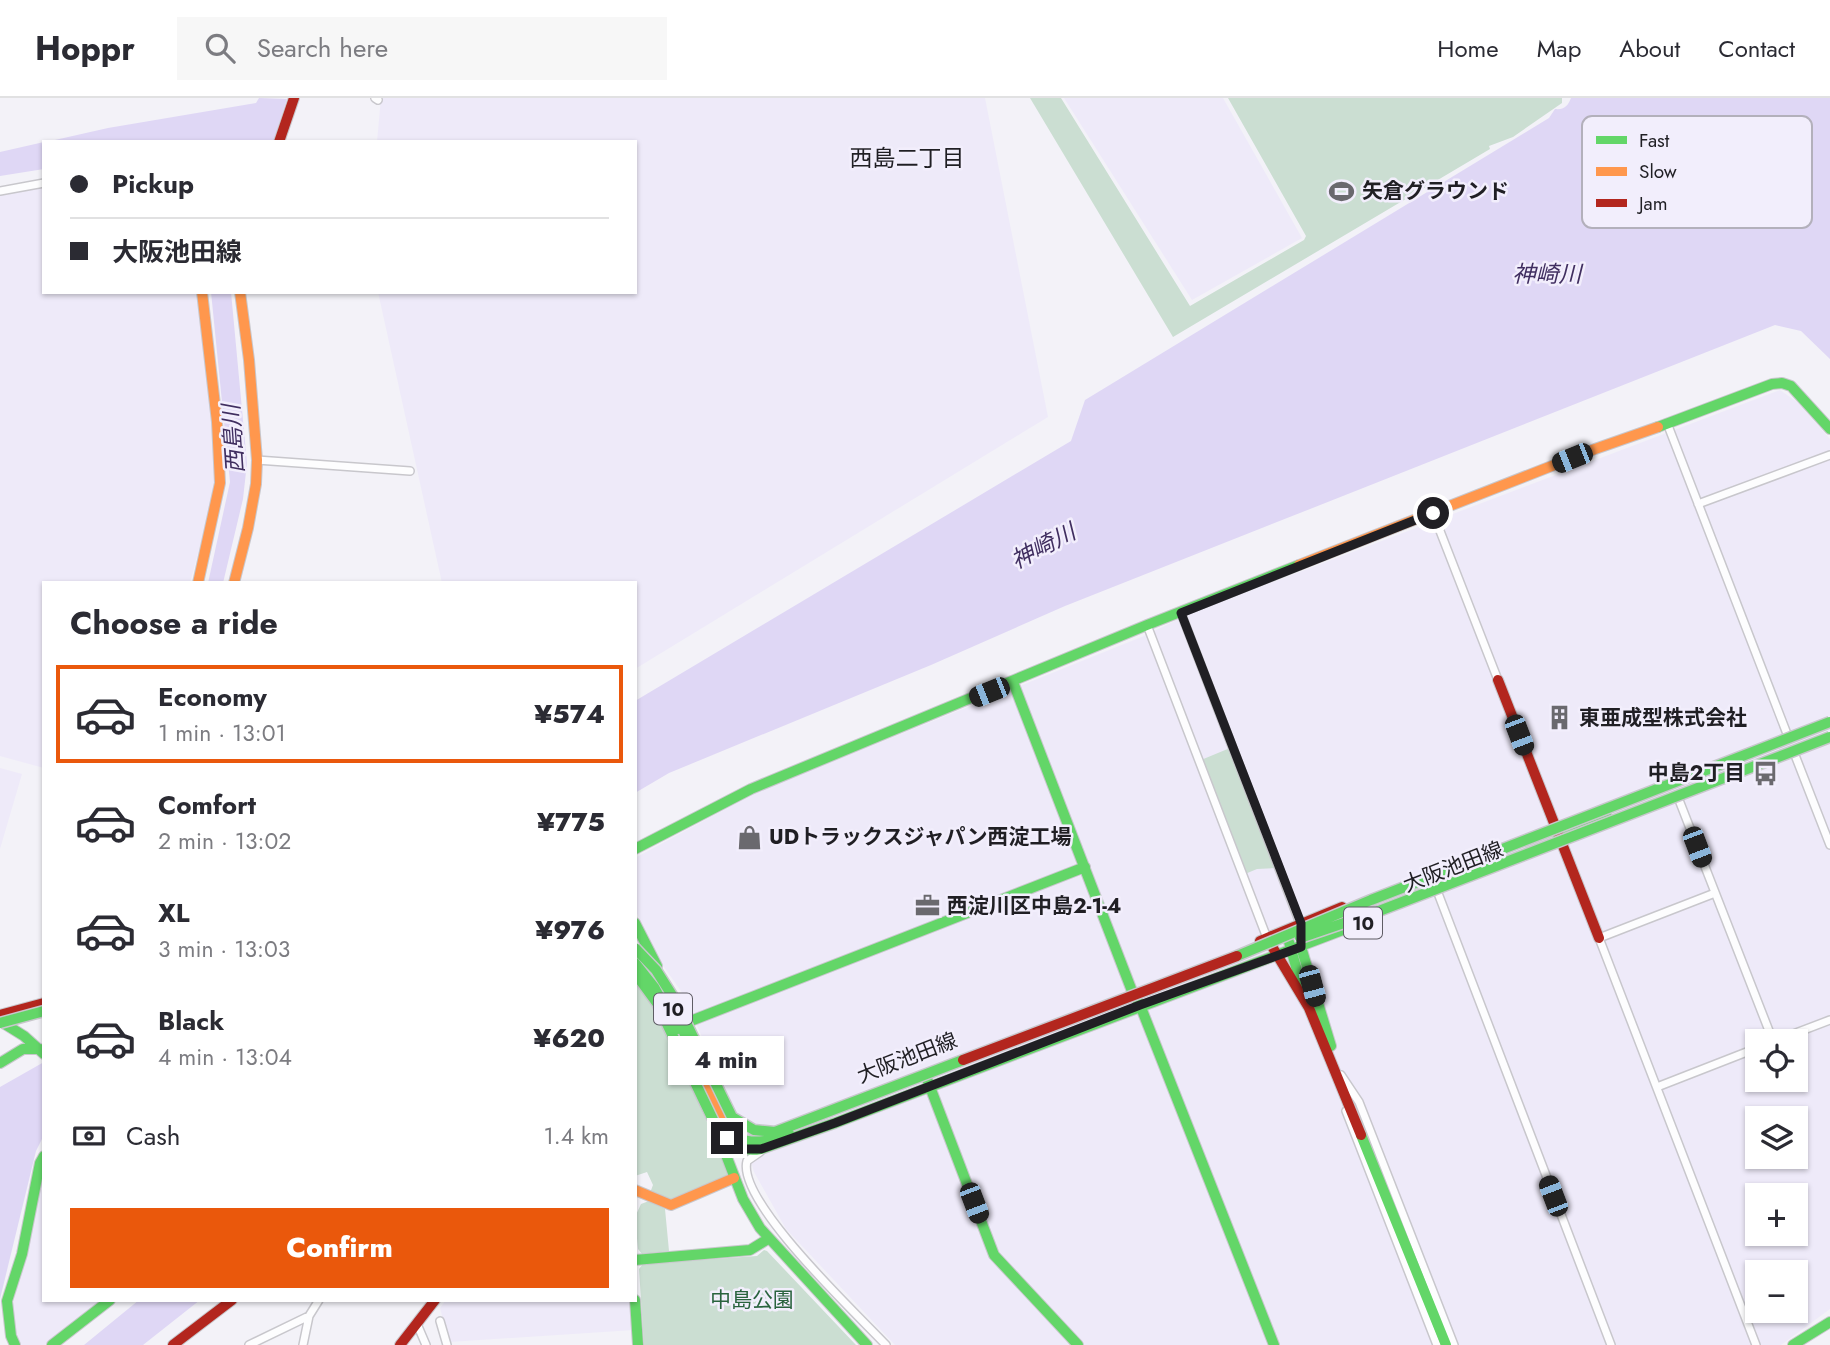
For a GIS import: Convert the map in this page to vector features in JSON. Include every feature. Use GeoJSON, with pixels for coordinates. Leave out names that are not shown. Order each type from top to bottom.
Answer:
{"type":"FeatureCollection","features":[{"type":"Feature","properties":{"kind":"main road"},"geometry":{"type":"LineString","coordinates":[[280,140],[294,98]]}},
{"type":"Feature","properties":{"kind":"main road"},"geometry":{"type":"LineString","coordinates":[[198,581],[220,483],[218,435],[202,294]]}},
{"type":"Feature","properties":{"kind":"main road"},"geometry":{"type":"LineString","coordinates":[[234,581],[250,517],[257,460],[240,294]]}},
{"type":"Feature","properties":{"kind":"main road"},"geometry":{"type":"LineString","coordinates":[[637,848],[751,789],[1147,625],[1594,449],[1772,384],[1791,386],[1830,429]]}},
{"type":"Feature","properties":{"kind":"main road"},"geometry":{"type":"LineString","coordinates":[[1498,680],[1599,938]]}},
{"type":"Feature","properties":{"kind":"main road"},"geometry":{"type":"LineString","coordinates":[[1013,682],[1132,991],[1140,1005],[1274,1345]]}},
{"type":"Feature","properties":{"kind":"main road","name":"大阪池田線"},"geometry":{"type":"LineString","coordinates":[[637,966],[660,997],[728,1127],[736,1133],[748,1136],[763,1135],[1830,716]]}},
{"type":"Feature","properties":{"kind":"main road"},"geometry":{"type":"LineString","coordinates":[[1313,918],[1344,916],[1363,909],[1550,837],[1830,722]]}},
{"type":"Feature","properties":{"kind":"main road"},"geometry":{"type":"LineString","coordinates":[[637,950],[656,970],[675,1000],[729,1112],[747,1128],[775,1132],[1273,942],[1371,900],[1776,751],[1830,736]]}},
{"type":"Feature","properties":{"kind":"main road"},"geometry":{"type":"LineString","coordinates":[[637,976],[657,1003],[716,1126],[740,1141],[766,1143],[1290,942],[1380,911],[1830,736]]}},
{"type":"Feature","properties":{"kind":"main road","name":"大阪池田線"},"geometry":{"type":"LineString","coordinates":[[637,957],[665,994],[725,1135],[731,1144],[740,1149],[761,1149],[1295,949],[1438,893],[1560,840],[1679,800],[1830,743]]}},
{"type":"Feature","properties":{"kind":"main road"},"geometry":{"type":"LineString","coordinates":[[1560,840],[1608,813]]}},
{"type":"Feature","properties":{"kind":"main road"},"geometry":{"type":"LineString","coordinates":[[688,1022],[1085,867]]}},
{"type":"Feature","properties":{"kind":"main road"},"geometry":{"type":"LineString","coordinates":[[1301,923],[1290,936],[1317,1006],[1339,1076]]}},
{"type":"Feature","properties":{"kind":"main road"},"geometry":{"type":"LineString","coordinates":[[637,927],[651,956],[673,988],[722,1098]]}},
{"type":"Feature","properties":{"kind":"main road"},"geometry":{"type":"LineString","coordinates":[[1267,938],[1309,1008],[1339,1076],[1446,1345]]}},
{"type":"Feature","properties":{"kind":"main road"},"geometry":{"type":"LineString","coordinates":[[1295,949],[1309,1008]]}},
{"type":"Feature","properties":{"kind":"main road"},"geometry":{"type":"LineString","coordinates":[[637,959],[708,1108],[746,1206],[768,1238],[867,1345]]}},
{"type":"Feature","properties":{"kind":"main road"},"geometry":{"type":"LineString","coordinates":[[0,1015],[42,1004]]}},
{"type":"Feature","properties":{"kind":"main road"},"geometry":{"type":"LineString","coordinates":[[0,1022],[42,1012]]}},
{"type":"Feature","properties":{"kind":"main road"},"geometry":{"type":"LineString","coordinates":[[0,1022],[24,1036],[42,1051]]}},
{"type":"Feature","properties":{"kind":"main road"},"geometry":{"type":"LineString","coordinates":[[0,1063],[23,1049],[42,1051]]}},
{"type":"Feature","properties":{"kind":"main road"},"geometry":{"type":"LineString","coordinates":[[924,1072],[994,1255],[1077,1345]]}},
{"type":"Feature","properties":{"kind":"main road"},"geometry":{"type":"LineString","coordinates":[[15,1345],[11,1336],[8,1301],[22,1254],[42,1160]]}},
{"type":"Feature","properties":{"kind":"main road"},"geometry":{"type":"LineString","coordinates":[[637,1195],[671,1205],[734,1178]]}},
{"type":"Feature","properties":{"kind":"main road"},"geometry":{"type":"LineString","coordinates":[[637,1260],[750,1250],[768,1238]]}},
{"type":"Feature","properties":{"kind":"main road"},"geometry":{"type":"LineString","coordinates":[[52,1345],[107,1302]]}},
{"type":"Feature","properties":{"kind":"main road"},"geometry":{"type":"LineString","coordinates":[[173,1345],[229,1302]]}},
{"type":"Feature","properties":{"kind":"main road"},"geometry":{"type":"LineString","coordinates":[[400,1345],[434,1302]]}},
{"type":"Feature","properties":{"kind":"main road"},"geometry":{"type":"LineString","coordinates":[[635,1302],[638,1345]]}},
{"type":"Feature","properties":{"kind":"main road"},"geometry":{"type":"LineString","coordinates":[[1793,1345],[1830,1322]]}},
{"type":"Feature","properties":{"kind":"street"},"geometry":{"type":"LineString","coordinates":[[0,191],[42,183]]}},
{"type":"Feature","properties":{"kind":"street"},"geometry":{"type":"LineString","coordinates":[[1667,423],[1830,845]]}},
{"type":"Feature","properties":{"kind":"street"},"geometry":{"type":"LineString","coordinates":[[1698,505],[1830,455]]}},
{"type":"Feature","properties":{"kind":"street"},"geometry":{"type":"LineString","coordinates":[[257,460],[410,471]]}},
{"type":"Feature","properties":{"kind":"street"},"geometry":{"type":"LineString","coordinates":[[1433,513],[1498,680]]}},
{"type":"Feature","properties":{"kind":"street"},"geometry":{"type":"LineString","coordinates":[[1181,613],[1301,923]]}},
{"type":"Feature","properties":{"kind":"street"},"geometry":{"type":"LineString","coordinates":[[1147,625],[1267,938]]}},
{"type":"Feature","properties":{"kind":"street"},"geometry":{"type":"LineString","coordinates":[[1679,800],[1769,1029]]}},
{"type":"Feature","properties":{"kind":"street"},"geometry":{"type":"LineString","coordinates":[[1430,871],[1611,1345]]}},
{"type":"Feature","properties":{"kind":"street"},"geometry":{"type":"LineString","coordinates":[[1715,893],[1599,938],[1756,1345]]}},
{"type":"Feature","properties":{"kind":"street"},"geometry":{"type":"LineString","coordinates":[[1806,1029],[1830,1020]]}},
{"type":"Feature","properties":{"kind":"street"},"geometry":{"type":"LineString","coordinates":[[1657,1087],[1745,1053]]}},
{"type":"Feature","properties":{"kind":"street"},"geometry":{"type":"LineString","coordinates":[[1339,1076],[1344,1105],[1437,1345]]}},
{"type":"Feature","properties":{"kind":"street"},"geometry":{"type":"LineString","coordinates":[[1339,1076],[1359,1102],[1454,1345]]}},
{"type":"Feature","properties":{"kind":"street"},"geometry":{"type":"LineString","coordinates":[[722,1098],[735,1128],[748,1136]]}},
{"type":"Feature","properties":{"kind":"street"},"geometry":{"type":"LineString","coordinates":[[835,1123],[754,1155],[747,1161],[746,1171],[762,1206],[780,1232],[886,1345]]}},
{"type":"Feature","properties":{"kind":"street"},"geometry":{"type":"LineString","coordinates":[[303,1345],[309,1316],[318,1302]]}},
{"type":"Feature","properties":{"kind":"street"},"geometry":{"type":"LineString","coordinates":[[249,1345],[309,1316]]}},
{"type":"Feature","properties":{"kind":"street"},"geometry":{"type":"LineString","coordinates":[[440,1321],[447,1345]]}},
{"type":"Feature","properties":{"kind":"street"},"geometry":{"type":"LineString","coordinates":[[417,1324],[426,1345]]}},
{"type":"Feature","properties":{"kind":"street"},"geometry":{"type":"LineString","coordinates":[[631,1345],[638,1345]]}},
{"type":"Feature","properties":{"kind":"shaded area"},"geometry":{"type":"Polygon","coordinates":[[[381,98],[985,98],[1048,417],[637,668],[637,581],[442,581],[378,294],[637,294],[637,140],[377,140],[381,98]]]}},
{"type":"Feature","properties":{"kind":"shaded area"},"geometry":{"type":"Polygon","coordinates":[[[1064,98],[1223,98],[1302,238],[1192,300],[1064,98]]]}},
{"type":"Feature","properties":{"kind":"shaded area"},"geometry":{"type":"Polygon","coordinates":[[[42,185],[42,294],[199,294],[217,468],[214,493],[191,581],[42,581],[42,767],[0,756],[0,193],[42,185]]]}},
{"type":"Feature","properties":{"kind":"shaded area"},"geometry":{"type":"Polygon","coordinates":[[[1780,390],[1797,402],[1830,439],[1830,1309],[1781,1345],[895,1345],[786,1229],[754,1172],[735,1109],[681,991],[659,960],[637,913],[637,857],[757,792],[1144,636],[1189,614],[1780,390]]]}},
{"type":"Feature","properties":{"kind":"shaded area"},"geometry":{"type":"Polygon","coordinates":[[[0,768],[22,774],[0,849],[0,768]]]}},
{"type":"Feature","properties":{"kind":"shaded area"},"geometry":{"type":"Polygon","coordinates":[[[42,1176],[42,1302],[102,1302],[45,1345],[19,1345],[11,1313],[42,1176]]]}},
{"type":"Feature","properties":{"kind":"shaded area"},"geometry":{"type":"Polygon","coordinates":[[[444,1302],[631,1302],[634,1330],[449,1342],[440,1308],[444,1302]]]}},
{"type":"Feature","properties":{"kind":"green space","name":"矢倉グラウンド"},"geometry":{"type":"Polygon","coordinates":[[[1030,98],[1061,98],[1190,306],[1304,240],[1306,236],[1228,98],[1562,98],[1562,103],[1513,137],[1489,146],[1490,149],[1173,337],[1030,98]]]}},
{"type":"Feature","properties":{"kind":"green space"},"geometry":{"type":"Polygon","coordinates":[[[1230,748],[1276,868],[1257,869],[1245,874],[1201,760],[1230,748]]]}},
{"type":"Feature","properties":{"kind":"green space"},"geometry":{"type":"Polygon","coordinates":[[[637,969],[729,1174],[668,1202],[650,1193],[653,1185],[647,1172],[637,1175],[637,969]]]}},
{"type":"Feature","properties":{"kind":"green space","name":"中島公園"},"geometry":{"type":"Polygon","coordinates":[[[649,1201],[665,1209],[669,1251],[642,1254],[638,1249],[637,1213],[641,1204],[649,1201]]]}},
{"type":"Feature","properties":{"kind":"green space","name":"中島公園"},"geometry":{"type":"Polygon","coordinates":[[[764,1250],[856,1345],[644,1345],[639,1269],[643,1264],[757,1256],[764,1250]]]}},
{"type":"Feature","properties":{"kind":"water"},"geometry":{"type":"Polygon","coordinates":[[[259,98],[287,99],[274,140],[55,140],[108,128],[256,103],[259,98]]]}},
{"type":"Feature","properties":{"kind":"water","name":"神崎川"},"geometry":{"type":"Polygon","coordinates":[[[1571,98],[1830,98],[1830,359],[1801,331],[1775,325],[1065,606],[931,665],[669,773],[637,792],[637,700],[1071,441],[1085,400],[1549,118],[1555,109],[1561,109],[1571,98]]]}},
{"type":"Feature","properties":{"kind":"water"},"geometry":{"type":"Polygon","coordinates":[[[42,142],[42,169],[0,176],[0,152],[42,142]]]}},
{"type":"Feature","properties":{"kind":"water","name":"西島川"},"geometry":{"type":"Polygon","coordinates":[[[211,294],[231,294],[247,463],[243,499],[223,581],[208,581],[230,482],[211,294]]]}},
{"type":"Feature","properties":{"kind":"water"},"geometry":{"type":"Polygon","coordinates":[[[42,1063],[42,1139],[36,1151],[0,1299],[0,1087],[42,1063]]]}},
{"type":"Feature","properties":{"kind":"water"},"geometry":{"type":"Polygon","coordinates":[[[137,1302],[197,1302],[143,1345],[84,1345],[137,1302]]]}},
{"type":"Feature","properties":{"kind":"traffic: fast"},"geometry":{"type":"LineString","coordinates":[[1658,427],[1772,384],[1782,383],[1791,386],[1830,429]]}},
{"type":"Feature","properties":{"kind":"traffic: fast"},"geometry":{"type":"LineString","coordinates":[[637,848],[751,789],[1299,565]]}},
{"type":"Feature","properties":{"kind":"traffic: fast"},"geometry":{"type":"LineString","coordinates":[[1013,682],[1132,991],[1140,1005],[1274,1345]]}},
{"type":"Feature","properties":{"kind":"traffic: fast"},"geometry":{"type":"LineString","coordinates":[[1237,956],[1371,900],[1830,722]]}},
{"type":"Feature","properties":{"kind":"traffic: fast"},"geometry":{"type":"LineString","coordinates":[[1300,938],[1379,911],[1830,737]]}},
{"type":"Feature","properties":{"kind":"traffic: fast"},"geometry":{"type":"LineString","coordinates":[[1558,835],[1607,817]]}},
{"type":"Feature","properties":{"kind":"traffic: fast"},"geometry":{"type":"LineString","coordinates":[[688,1022],[1085,867]]}},
{"type":"Feature","properties":{"kind":"traffic: fast"},"geometry":{"type":"LineString","coordinates":[[724,1133],[740,1147],[749,1150],[761,1149],[1369,920]]}},
{"type":"Feature","properties":{"kind":"traffic: fast"},"geometry":{"type":"LineString","coordinates":[[637,927],[657,966]]}},
{"type":"Feature","properties":{"kind":"traffic: fast"},"geometry":{"type":"LineString","coordinates":[[1289,942],[1302,988]]}},
{"type":"Feature","properties":{"kind":"traffic: fast"},"geometry":{"type":"LineString","coordinates":[[1301,947],[1331,1046]]}},
{"type":"Feature","properties":{"kind":"traffic: fast"},"geometry":{"type":"LineString","coordinates":[[637,950],[656,970],[675,1000],[732,1117],[754,1130],[775,1132],[963,1060]]}},
{"type":"Feature","properties":{"kind":"traffic: fast"},"geometry":{"type":"LineString","coordinates":[[637,966],[654,987],[677,1029]]}},
{"type":"Feature","properties":{"kind":"traffic: fast"},"geometry":{"type":"LineString","coordinates":[[637,976],[657,1003],[716,1126],[742,1140],[770,1140],[790,1135]]}},
{"type":"Feature","properties":{"kind":"traffic: fast"},"geometry":{"type":"LineString","coordinates":[[0,1023],[42,1012]]}},
{"type":"Feature","properties":{"kind":"traffic: fast"},"geometry":{"type":"LineString","coordinates":[[678,1019],[700,1068]]}},
{"type":"Feature","properties":{"kind":"traffic: fast"},"geometry":{"type":"LineString","coordinates":[[0,1021],[24,1036],[42,1052]]}},
{"type":"Feature","properties":{"kind":"traffic: fast"},"geometry":{"type":"LineString","coordinates":[[0,1063],[23,1049],[40,1049]]}},
{"type":"Feature","properties":{"kind":"traffic: fast"},"geometry":{"type":"LineString","coordinates":[[927,1079],[994,1255],[1078,1345]]}},
{"type":"Feature","properties":{"kind":"traffic: fast"},"geometry":{"type":"LineString","coordinates":[[714,1124],[743,1199],[760,1228],[867,1345]]}},
{"type":"Feature","properties":{"kind":"traffic: fast"},"geometry":{"type":"LineString","coordinates":[[1361,1135],[1446,1345]]}},
{"type":"Feature","properties":{"kind":"traffic: fast"},"geometry":{"type":"LineString","coordinates":[[15,1345],[11,1336],[7,1301],[22,1254],[42,1160]]}},
{"type":"Feature","properties":{"kind":"traffic: fast"},"geometry":{"type":"LineString","coordinates":[[637,1260],[750,1250],[768,1239]]}},
{"type":"Feature","properties":{"kind":"traffic: fast"},"geometry":{"type":"LineString","coordinates":[[52,1345],[107,1302]]}},
{"type":"Feature","properties":{"kind":"traffic: fast"},"geometry":{"type":"LineString","coordinates":[[635,1302],[638,1345]]}},
{"type":"Feature","properties":{"kind":"traffic: fast"},"geometry":{"type":"LineString","coordinates":[[1793,1345],[1830,1322]]}},
{"type":"Feature","properties":{"kind":"traffic: slow"},"geometry":{"type":"LineString","coordinates":[[198,581],[220,483],[217,422],[202,294]]}},
{"type":"Feature","properties":{"kind":"traffic: slow"},"geometry":{"type":"LineString","coordinates":[[235,581],[248,528],[256,484],[257,460],[240,294]]}},
{"type":"Feature","properties":{"kind":"traffic: slow"},"geometry":{"type":"LineString","coordinates":[[1299,565],[1658,427]]}},
{"type":"Feature","properties":{"kind":"traffic: slow"},"geometry":{"type":"LineString","coordinates":[[700,1068],[726,1123],[738,1134]]}},
{"type":"Feature","properties":{"kind":"traffic: slow"},"geometry":{"type":"LineString","coordinates":[[637,1191],[671,1205],[734,1178]]}},
{"type":"Feature","properties":{"kind":"traffic: jam"},"geometry":{"type":"LineString","coordinates":[[280,140],[294,98]]}},
{"type":"Feature","properties":{"kind":"traffic: jam"},"geometry":{"type":"LineString","coordinates":[[1498,680],[1599,938]]}},
{"type":"Feature","properties":{"kind":"traffic: jam"},"geometry":{"type":"LineString","coordinates":[[1260,941],[1342,907]]}},
{"type":"Feature","properties":{"kind":"traffic: jam"},"geometry":{"type":"LineString","coordinates":[[1273,948],[1309,1008],[1361,1135]]}},
{"type":"Feature","properties":{"kind":"traffic: jam"},"geometry":{"type":"LineString","coordinates":[[963,1060],[1237,956]]}},
{"type":"Feature","properties":{"kind":"traffic: jam"},"geometry":{"type":"LineString","coordinates":[[0,1015],[42,1004]]}},
{"type":"Feature","properties":{"kind":"traffic: jam"},"geometry":{"type":"LineString","coordinates":[[173,1345],[229,1302]]}},
{"type":"Feature","properties":{"kind":"traffic: jam"},"geometry":{"type":"LineString","coordinates":[[400,1345],[433,1302]]}},
{"type":"Feature","properties":{"kind":"place","name":"矢倉グラウンド"},"geometry":{"type":"Point","coordinates":[1342,191]}},
{"type":"Feature","properties":{"kind":"place","name":"東亜成型株式会社"},"geometry":{"type":"Point","coordinates":[1559,718]}},
{"type":"Feature","properties":{"kind":"place","name":"中島２丁目"},"geometry":{"type":"Point","coordinates":[1765,773]}},
{"type":"Feature","properties":{"kind":"place","name":"UDトラックスジャパン西淀工場"},"geometry":{"type":"Point","coordinates":[749,837]}},
{"type":"Feature","properties":{"kind":"place","name":"西淀川区中島2-1-4"},"geometry":{"type":"Point","coordinates":[927,906]}},
{"type":"Feature","properties":{"kind":"district","name":"西島二丁目"},"geometry":{"type":"Point","coordinates":[907,158]}},
{"type":"Feature","properties":{"kind":"route"},"geometry":{"type":"LineString","coordinates":[[727,1138],[733,1146],[740,1149],[761,1149],[1301,947],[1301,923],[1181,613],[1433,513]]}}]}
